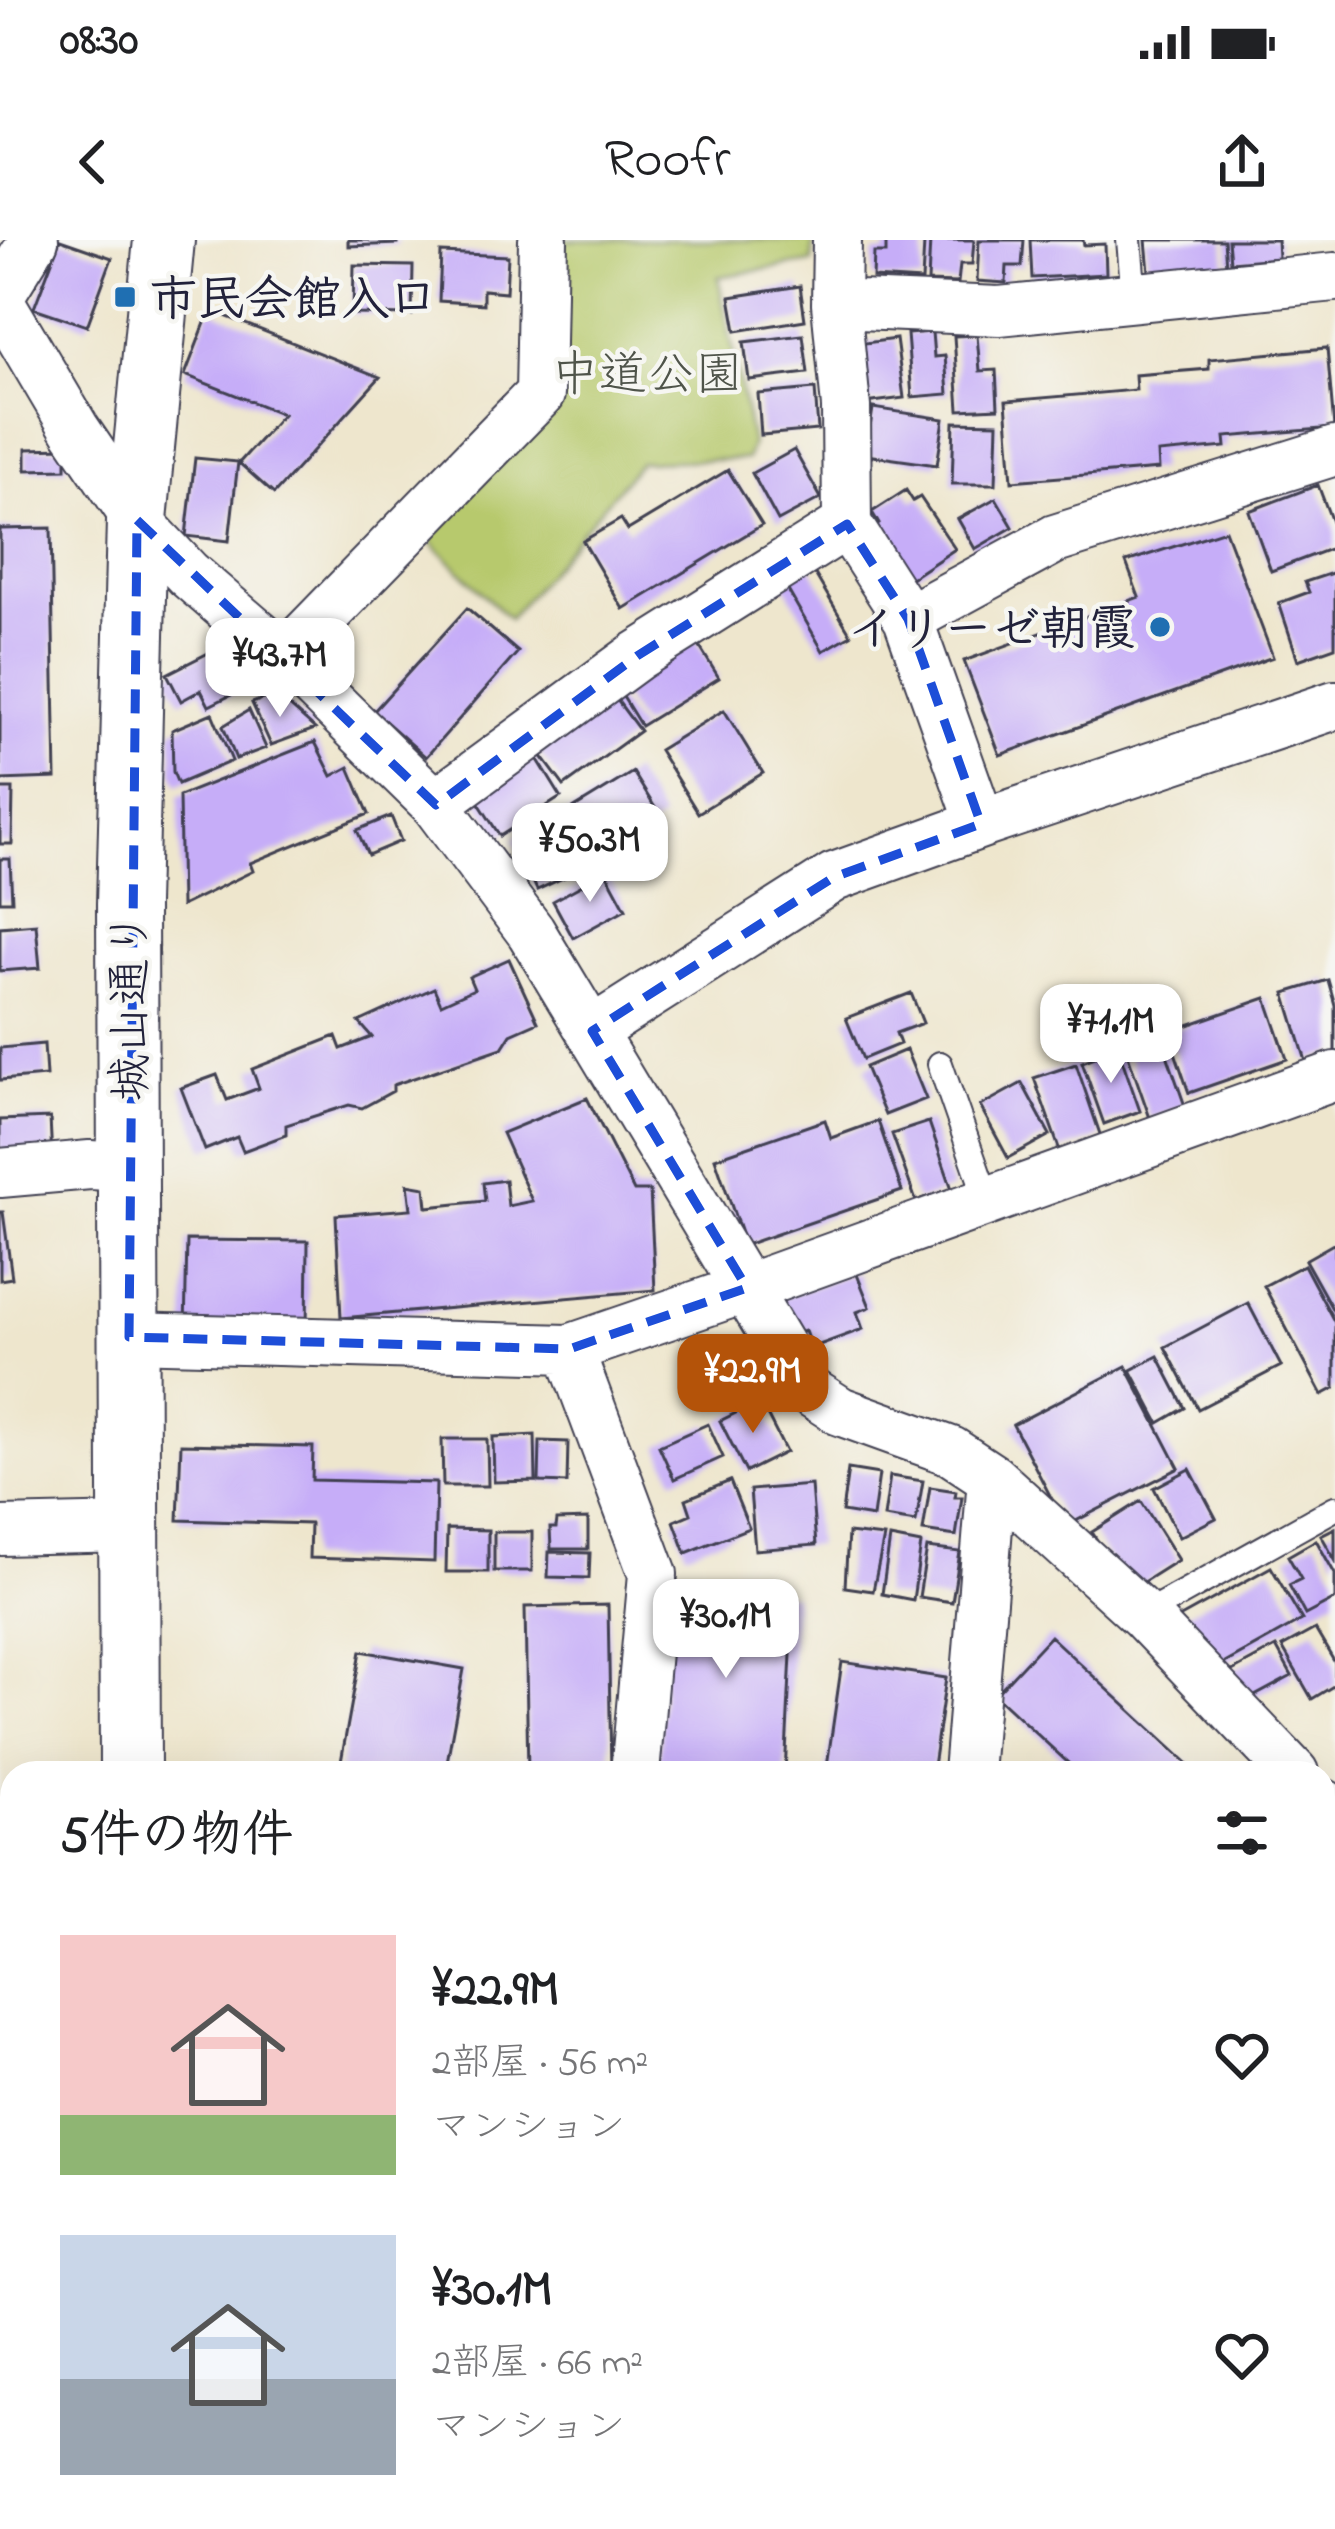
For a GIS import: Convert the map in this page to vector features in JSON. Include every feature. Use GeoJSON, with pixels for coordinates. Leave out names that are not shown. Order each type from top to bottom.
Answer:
{"type":"FeatureCollection","features":[{"type":"Feature","properties":{"kind":"street"},"geometry":{"type":"LineString","coordinates":[[34,240],[0,298],[75,429],[136,520],[435,804],[531,932],[806,1389],[840,1412],[951,1450],[992,1478],[1143,1615],[1283,1761]]}},
{"type":"Feature","properties":{"kind":"street","name":"城山通り"},"geometry":{"type":"LineString","coordinates":[[130,1761],[127,904],[136,520],[164,240]]}},
{"type":"Feature","properties":{"kind":"street"},"geometry":{"type":"LineString","coordinates":[[284,657],[540,394],[544,240]]}},
{"type":"Feature","properties":{"kind":"street"},"geometry":{"type":"LineString","coordinates":[[837,240],[847,524],[908,619],[980,824]]}},
{"type":"Feature","properties":{"kind":"street"},"geometry":{"type":"LineString","coordinates":[[836,304],[998,311],[1335,278]]}},
{"type":"Feature","properties":{"kind":"street"},"geometry":{"type":"LineString","coordinates":[[908,619],[1055,539],[1335,451]]}},
{"type":"Feature","properties":{"kind":"street"},"geometry":{"type":"LineString","coordinates":[[435,804],[637,656],[847,524]]}},
{"type":"Feature","properties":{"kind":"street"},"geometry":{"type":"LineString","coordinates":[[592,1031],[834,877],[1335,704]]}},
{"type":"Feature","properties":{"kind":"street"},"geometry":{"type":"LineString","coordinates":[[129,1337],[569,1349],[1335,1076]]}},
{"type":"Feature","properties":{"kind":"street"},"geometry":{"type":"LineString","coordinates":[[0,1173],[90,1165],[128,1167]]}},
{"type":"Feature","properties":{"kind":"street"},"geometry":{"type":"LineString","coordinates":[[569,1349],[653,1574],[636,1761]]}},
{"type":"Feature","properties":{"kind":"street"},"geometry":{"type":"LineString","coordinates":[[969,1761],[992,1478]]}},
{"type":"Feature","properties":{"kind":"street"},"geometry":{"type":"LineString","coordinates":[[0,1531],[130,1528]]}},
{"type":"Feature","properties":{"kind":"lane"},"geometry":{"type":"LineString","coordinates":[[1129,240],[1134,298]]}},
{"type":"Feature","properties":{"kind":"lane"},"geometry":{"type":"LineString","coordinates":[[940,1064],[988,1202]]}},
{"type":"Feature","properties":{"kind":"lane"},"geometry":{"type":"LineString","coordinates":[[1143,1615],[1335,1508]]}},
{"type":"Feature","properties":{"kind":"highlighted area"},"geometry":{"type":"Polygon","coordinates":[[[137,520],[436,805],[637,656],[847,524],[908,619],[981,824],[834,877],[592,1031],[747,1288],[569,1349],[129,1337],[137,520]]]}},
{"type":"Feature","properties":{"kind":"green space","name":"中道公園"},"geometry":{"type":"Polygon","coordinates":[[[563,240],[813,240],[812,262],[718,277],[752,443],[747,459],[640,462],[509,619],[427,538],[556,399],[563,240]]]}},
{"type":"Feature","properties":{"kind":"building"},"geometry":{"type":"Polygon","coordinates":[[[60,240],[112,258],[87,326],[34,308],[60,240]]]}},
{"type":"Feature","properties":{"kind":"building"},"geometry":{"type":"Polygon","coordinates":[[[348,240],[398,240],[398,244],[348,246],[348,240]]]}},
{"type":"Feature","properties":{"kind":"building"},"geometry":{"type":"Polygon","coordinates":[[[930,240],[974,240],[972,264],[960,264],[958,283],[928,282],[930,240]]]}},
{"type":"Feature","properties":{"kind":"building"},"geometry":{"type":"Polygon","coordinates":[[[979,240],[1024,240],[1022,266],[1007,266],[1006,283],[977,281],[979,240]]]}},
{"type":"Feature","properties":{"kind":"building"},"geometry":{"type":"Polygon","coordinates":[[[1030,240],[1105,244],[1106,274],[1032,278],[1030,240]]]}},
{"type":"Feature","properties":{"kind":"building"},"geometry":{"type":"Polygon","coordinates":[[[1146,240],[1224,240],[1226,266],[1149,272],[1146,240]]]}},
{"type":"Feature","properties":{"kind":"building"},"geometry":{"type":"Polygon","coordinates":[[[1228,240],[1277,240],[1278,258],[1230,262],[1228,240]]]}},
{"type":"Feature","properties":{"kind":"building"},"geometry":{"type":"Polygon","coordinates":[[[886,241],[924,243],[922,281],[873,278],[874,253],[886,253],[886,241]]]}},
{"type":"Feature","properties":{"kind":"building"},"geometry":{"type":"Polygon","coordinates":[[[441,253],[508,256],[506,292],[483,290],[483,304],[439,301],[441,253]]]}},
{"type":"Feature","properties":{"kind":"building"},"geometry":{"type":"Polygon","coordinates":[[[354,265],[413,266],[412,315],[353,314],[354,265]]]}},
{"type":"Feature","properties":{"kind":"building"},"geometry":{"type":"Polygon","coordinates":[[[800,286],[805,320],[736,331],[730,297],[800,286]]]}},
{"type":"Feature","properties":{"kind":"building"},"geometry":{"type":"Polygon","coordinates":[[[210,310],[380,377],[274,494],[239,463],[283,414],[185,375],[210,310]]]}},
{"type":"Feature","properties":{"kind":"building"},"geometry":{"type":"Polygon","coordinates":[[[932,332],[934,357],[945,356],[948,394],[912,397],[907,334],[932,332]]]}},
{"type":"Feature","properties":{"kind":"building"},"geometry":{"type":"Polygon","coordinates":[[[803,335],[808,373],[749,380],[744,342],[803,335]]]}},
{"type":"Feature","properties":{"kind":"building"},"geometry":{"type":"Polygon","coordinates":[[[977,335],[980,371],[996,370],[998,408],[959,410],[954,336],[977,335]]]}},
{"type":"Feature","properties":{"kind":"building"},"geometry":{"type":"Polygon","coordinates":[[[896,339],[904,398],[865,403],[857,344],[896,339]]]}},
{"type":"Feature","properties":{"kind":"building"},"geometry":{"type":"Polygon","coordinates":[[[1327,348],[1334,428],[1225,437],[1226,447],[1158,453],[1159,469],[1012,481],[1006,401],[1136,390],[1135,375],[1209,369],[1209,359],[1327,348]]]}},
{"type":"Feature","properties":{"kind":"building"},"geometry":{"type":"Polygon","coordinates":[[[815,389],[818,430],[761,435],[758,394],[815,389]]]}},
{"type":"Feature","properties":{"kind":"building"},"geometry":{"type":"Polygon","coordinates":[[[873,408],[944,419],[937,465],[866,455],[873,408]]]}},
{"type":"Feature","properties":{"kind":"building"},"geometry":{"type":"Polygon","coordinates":[[[954,422],[998,423],[996,484],[952,484],[954,422]]]}},
{"type":"Feature","properties":{"kind":"building"},"geometry":{"type":"Polygon","coordinates":[[[66,448],[66,469],[26,470],[26,449],[66,448]]]}},
{"type":"Feature","properties":{"kind":"building"},"geometry":{"type":"Polygon","coordinates":[[[794,450],[821,498],[778,521],[752,473],[794,450]]]}},
{"type":"Feature","properties":{"kind":"building"},"geometry":{"type":"Polygon","coordinates":[[[195,458],[238,462],[229,541],[186,536],[195,458]]]}},
{"type":"Feature","properties":{"kind":"building"},"geometry":{"type":"Polygon","coordinates":[[[728,470],[762,525],[623,609],[583,541],[621,519],[628,530],[728,470]]]}},
{"type":"Feature","properties":{"kind":"building"},"geometry":{"type":"Polygon","coordinates":[[[1318,485],[1335,530],[1335,547],[1271,571],[1249,511],[1318,485]]]}},
{"type":"Feature","properties":{"kind":"building"},"geometry":{"type":"Polygon","coordinates":[[[906,490],[913,501],[920,497],[955,549],[901,585],[866,533],[879,524],[872,512],[906,490]]]}},
{"type":"Feature","properties":{"kind":"building"},"geometry":{"type":"Polygon","coordinates":[[[996,498],[1013,527],[975,549],[958,519],[996,498]]]}},
{"type":"Feature","properties":{"kind":"building"},"geometry":{"type":"Polygon","coordinates":[[[51,528],[56,778],[0,780],[0,529],[51,528]]]}},
{"type":"Feature","properties":{"kind":"building","name":"イリーゼ朝霞"},"geometry":{"type":"Polygon","coordinates":[[[1225,530],[1273,657],[1000,755],[964,661],[1139,597],[1126,562],[1225,530]]]}},
{"type":"Feature","properties":{"kind":"building"},"geometry":{"type":"Polygon","coordinates":[[[809,564],[851,635],[823,651],[782,580],[809,564]]]}},
{"type":"Feature","properties":{"kind":"building"},"geometry":{"type":"Polygon","coordinates":[[[1335,572],[1335,647],[1298,660],[1279,603],[1309,592],[1305,582],[1335,572]]]}},
{"type":"Feature","properties":{"kind":"building"},"geometry":{"type":"Polygon","coordinates":[[[467,608],[518,652],[426,757],[374,711],[467,608]]]}},
{"type":"Feature","properties":{"kind":"building"},"geometry":{"type":"Polygon","coordinates":[[[693,636],[719,678],[641,726],[615,684],[693,636]]]}},
{"type":"Feature","properties":{"kind":"building"},"geometry":{"type":"Polygon","coordinates":[[[232,641],[253,684],[209,706],[201,690],[181,701],[167,674],[232,641]]]}},
{"type":"Feature","properties":{"kind":"building"},"geometry":{"type":"Polygon","coordinates":[[[611,692],[640,731],[564,786],[535,747],[611,692]]]}},
{"type":"Feature","properties":{"kind":"building"},"geometry":{"type":"Polygon","coordinates":[[[276,694],[315,729],[271,745],[252,703],[276,694]]]}},
{"type":"Feature","properties":{"kind":"building"},"geometry":{"type":"Polygon","coordinates":[[[249,710],[266,748],[236,759],[223,726],[249,710]]]}},
{"type":"Feature","properties":{"kind":"building"},"geometry":{"type":"Polygon","coordinates":[[[724,710],[763,773],[698,813],[659,750],[724,710]]]}},
{"type":"Feature","properties":{"kind":"building"},"geometry":{"type":"Polygon","coordinates":[[[212,713],[232,761],[178,784],[173,772],[172,730],[212,713]]]}},
{"type":"Feature","properties":{"kind":"building"},"geometry":{"type":"Polygon","coordinates":[[[315,742],[332,776],[349,767],[369,814],[250,863],[253,871],[181,906],[179,796],[315,742]]]}},
{"type":"Feature","properties":{"kind":"building"},"geometry":{"type":"Polygon","coordinates":[[[535,755],[561,797],[500,836],[473,794],[535,755]]]}},
{"type":"Feature","properties":{"kind":"building"},"geometry":{"type":"Polygon","coordinates":[[[633,772],[662,819],[578,870],[550,823],[633,772]]]}},
{"type":"Feature","properties":{"kind":"building"},"geometry":{"type":"Polygon","coordinates":[[[0,789],[13,789],[12,844],[0,844],[0,789]]]}},
{"type":"Feature","properties":{"kind":"building"},"geometry":{"type":"Polygon","coordinates":[[[391,816],[401,841],[368,855],[357,830],[391,816]]]}},
{"type":"Feature","properties":{"kind":"building"},"geometry":{"type":"Polygon","coordinates":[[[545,823],[569,875],[537,890],[513,838],[545,823]]]}},
{"type":"Feature","properties":{"kind":"building"},"geometry":{"type":"Polygon","coordinates":[[[0,859],[10,859],[12,901],[0,901],[0,859]]]}},
{"type":"Feature","properties":{"kind":"building"},"geometry":{"type":"Polygon","coordinates":[[[606,872],[626,909],[573,938],[553,901],[606,872]]]}},
{"type":"Feature","properties":{"kind":"building"},"geometry":{"type":"Polygon","coordinates":[[[36,924],[40,968],[0,971],[0,927],[36,924]]]}},
{"type":"Feature","properties":{"kind":"building"},"geometry":{"type":"Polygon","coordinates":[[[509,959],[538,1022],[511,1034],[502,1048],[393,1085],[393,1091],[362,1108],[349,1105],[286,1125],[286,1135],[243,1151],[237,1137],[205,1150],[181,1088],[217,1075],[227,1100],[259,1088],[252,1069],[336,1036],[341,1049],[372,1037],[359,1022],[434,988],[441,1004],[474,989],[469,977],[509,959]]]}},
{"type":"Feature","properties":{"kind":"building"},"geometry":{"type":"Polygon","coordinates":[[[1328,980],[1335,1005],[1335,1052],[1306,1061],[1285,993],[1328,980]]]}},
{"type":"Feature","properties":{"kind":"building"},"geometry":{"type":"Polygon","coordinates":[[[911,993],[923,1023],[896,1033],[900,1044],[863,1059],[846,1018],[911,993]]]}},
{"type":"Feature","properties":{"kind":"building"},"geometry":{"type":"Polygon","coordinates":[[[1266,998],[1287,1059],[1189,1093],[1168,1032],[1266,998]]]}},
{"type":"Feature","properties":{"kind":"building"},"geometry":{"type":"Polygon","coordinates":[[[1158,1029],[1185,1106],[1150,1118],[1123,1041],[1158,1029]]]}},
{"type":"Feature","properties":{"kind":"building"},"geometry":{"type":"Polygon","coordinates":[[[44,1044],[46,1076],[0,1080],[0,1048],[44,1044]]]}},
{"type":"Feature","properties":{"kind":"building"},"geometry":{"type":"Polygon","coordinates":[[[1118,1048],[1140,1111],[1104,1124],[1082,1062],[1118,1048]]]}},
{"type":"Feature","properties":{"kind":"building"},"geometry":{"type":"Polygon","coordinates":[[[906,1050],[926,1099],[885,1115],[865,1067],[906,1050]]]}},
{"type":"Feature","properties":{"kind":"building"},"geometry":{"type":"Polygon","coordinates":[[[1076,1064],[1101,1137],[1060,1151],[1034,1078],[1076,1064]]]}},
{"type":"Feature","properties":{"kind":"building"},"geometry":{"type":"Polygon","coordinates":[[[1022,1083],[1050,1135],[1008,1158],[980,1106],[1022,1083]]]}},
{"type":"Feature","properties":{"kind":"building"},"geometry":{"type":"Polygon","coordinates":[[[587,1098],[634,1191],[650,1191],[655,1290],[341,1318],[336,1215],[411,1209],[408,1184],[425,1187],[427,1207],[485,1201],[483,1183],[505,1180],[508,1206],[532,1201],[502,1133],[587,1098]]]}},
{"type":"Feature","properties":{"kind":"building"},"geometry":{"type":"Polygon","coordinates":[[[50,1118],[52,1158],[0,1160],[0,1120],[50,1118]]]}},
{"type":"Feature","properties":{"kind":"building"},"geometry":{"type":"Polygon","coordinates":[[[825,1120],[831,1138],[878,1121],[902,1191],[745,1245],[715,1158],[825,1120]]]}},
{"type":"Feature","properties":{"kind":"building"},"geometry":{"type":"Polygon","coordinates":[[[929,1122],[952,1189],[916,1201],[892,1134],[929,1122]]]}},
{"type":"Feature","properties":{"kind":"building"},"geometry":{"type":"Polygon","coordinates":[[[0,1212],[12,1278],[0,1280],[0,1212]]]}},
{"type":"Feature","properties":{"kind":"building"},"geometry":{"type":"Polygon","coordinates":[[[187,1240],[308,1241],[307,1332],[185,1330],[187,1240]]]}},
{"type":"Feature","properties":{"kind":"building"},"geometry":{"type":"Polygon","coordinates":[[[1335,1243],[1335,1314],[1305,1260],[1335,1243]]]}},
{"type":"Feature","properties":{"kind":"building"},"geometry":{"type":"Polygon","coordinates":[[[1304,1265],[1335,1323],[1335,1388],[1322,1395],[1264,1286],[1304,1265]]]}},
{"type":"Feature","properties":{"kind":"building"},"geometry":{"type":"Polygon","coordinates":[[[856,1272],[870,1307],[857,1312],[863,1329],[811,1348],[805,1331],[794,1335],[781,1299],[856,1272]]]}},
{"type":"Feature","properties":{"kind":"building"},"geometry":{"type":"Polygon","coordinates":[[[1248,1303],[1281,1366],[1198,1409],[1165,1347],[1248,1303]]]}},
{"type":"Feature","properties":{"kind":"building"},"geometry":{"type":"Polygon","coordinates":[[[1158,1356],[1185,1408],[1159,1423],[1131,1370],[1158,1356]]]}},
{"type":"Feature","properties":{"kind":"building"},"geometry":{"type":"Polygon","coordinates":[[[1126,1366],[1179,1468],[1066,1526],[1013,1425],[1126,1366]]]}},
{"type":"Feature","properties":{"kind":"building"},"geometry":{"type":"Polygon","coordinates":[[[760,1401],[786,1452],[746,1472],[720,1421],[760,1401]]]}},
{"type":"Feature","properties":{"kind":"building"},"geometry":{"type":"Polygon","coordinates":[[[708,1424],[723,1457],[674,1479],[659,1446],[708,1424]]]}},
{"type":"Feature","properties":{"kind":"building"},"geometry":{"type":"Polygon","coordinates":[[[535,1435],[536,1481],[494,1482],[493,1437],[535,1435]]]}},
{"type":"Feature","properties":{"kind":"building"},"geometry":{"type":"Polygon","coordinates":[[[442,1439],[487,1439],[488,1486],[443,1486],[442,1439]]]}},
{"type":"Feature","properties":{"kind":"building"},"geometry":{"type":"Polygon","coordinates":[[[540,1441],[568,1442],[567,1483],[539,1482],[540,1441]]]}},
{"type":"Feature","properties":{"kind":"building"},"geometry":{"type":"Polygon","coordinates":[[[181,1444],[313,1447],[312,1480],[436,1483],[434,1562],[309,1558],[310,1524],[178,1520],[181,1444]]]}},
{"type":"Feature","properties":{"kind":"building"},"geometry":{"type":"Polygon","coordinates":[[[848,1469],[879,1474],[873,1517],[842,1512],[848,1469]]]}},
{"type":"Feature","properties":{"kind":"building"},"geometry":{"type":"Polygon","coordinates":[[[1190,1469],[1216,1518],[1179,1537],[1154,1488],[1190,1469]]]}},
{"type":"Feature","properties":{"kind":"building"},"geometry":{"type":"Polygon","coordinates":[[[890,1476],[923,1481],[916,1522],[884,1517],[890,1476]]]}},
{"type":"Feature","properties":{"kind":"building"},"geometry":{"type":"Polygon","coordinates":[[[730,1481],[749,1528],[686,1553],[674,1521],[691,1514],[686,1499],[730,1481]]]}},
{"type":"Feature","properties":{"kind":"building"},"geometry":{"type":"Polygon","coordinates":[[[811,1485],[816,1545],[755,1550],[750,1490],[811,1485]]]}},
{"type":"Feature","properties":{"kind":"building"},"geometry":{"type":"Polygon","coordinates":[[[930,1487],[956,1491],[955,1497],[962,1497],[956,1536],[923,1531],[930,1487]]]}},
{"type":"Feature","properties":{"kind":"building"},"geometry":{"type":"Polygon","coordinates":[[[1141,1501],[1178,1560],[1129,1591],[1092,1532],[1141,1501]]]}},
{"type":"Feature","properties":{"kind":"building"},"geometry":{"type":"Polygon","coordinates":[[[588,1519],[588,1549],[551,1549],[550,1528],[556,1528],[557,1520],[588,1519]]]}},
{"type":"Feature","properties":{"kind":"building"},"geometry":{"type":"Polygon","coordinates":[[[1335,1528],[1335,1560],[1321,1535],[1335,1528]]]}},
{"type":"Feature","properties":{"kind":"building"},"geometry":{"type":"Polygon","coordinates":[[[447,1529],[488,1530],[488,1572],[446,1572],[447,1529]]]}},
{"type":"Feature","properties":{"kind":"building"},"geometry":{"type":"Polygon","coordinates":[[[494,1532],[532,1532],[532,1571],[494,1571],[494,1532]]]}},
{"type":"Feature","properties":{"kind":"building"},"geometry":{"type":"Polygon","coordinates":[[[848,1533],[884,1537],[873,1591],[845,1587],[848,1533]]]}},
{"type":"Feature","properties":{"kind":"building"},"geometry":{"type":"Polygon","coordinates":[[[890,1538],[921,1544],[913,1600],[882,1594],[890,1538]]]}},
{"type":"Feature","properties":{"kind":"building"},"geometry":{"type":"Polygon","coordinates":[[[1316,1540],[1335,1574],[1335,1599],[1305,1615],[1289,1585],[1301,1579],[1288,1556],[1316,1540]]]}},
{"type":"Feature","properties":{"kind":"building"},"geometry":{"type":"Polygon","coordinates":[[[927,1548],[960,1552],[952,1602],[919,1597],[927,1548]]]}},
{"type":"Feature","properties":{"kind":"building"},"geometry":{"type":"Polygon","coordinates":[[[549,1552],[590,1553],[589,1578],[548,1577],[549,1552]]]}},
{"type":"Feature","properties":{"kind":"building"},"geometry":{"type":"Polygon","coordinates":[[[1271,1567],[1302,1620],[1207,1673],[1177,1619],[1271,1567]]]}},
{"type":"Feature","properties":{"kind":"building"},"geometry":{"type":"Polygon","coordinates":[[[668,1589],[794,1595],[786,1761],[659,1761],[668,1589]]]}},
{"type":"Feature","properties":{"kind":"building"},"geometry":{"type":"Polygon","coordinates":[[[608,1605],[611,1761],[528,1761],[525,1607],[608,1605]]]}},
{"type":"Feature","properties":{"kind":"building"},"geometry":{"type":"Polygon","coordinates":[[[1315,1629],[1335,1663],[1335,1685],[1312,1699],[1282,1647],[1315,1629]]]}},
{"type":"Feature","properties":{"kind":"building"},"geometry":{"type":"Polygon","coordinates":[[[1050,1636],[1185,1761],[1066,1761],[995,1695],[1050,1636]]]}},
{"type":"Feature","properties":{"kind":"building"},"geometry":{"type":"Polygon","coordinates":[[[1276,1647],[1292,1676],[1238,1705],[1223,1676],[1276,1647]]]}},
{"type":"Feature","properties":{"kind":"building"},"geometry":{"type":"Polygon","coordinates":[[[361,1651],[464,1669],[447,1761],[341,1761],[361,1651]]]}},
{"type":"Feature","properties":{"kind":"building"},"geometry":{"type":"Polygon","coordinates":[[[842,1662],[946,1678],[934,1761],[828,1761],[842,1662]]]}},
{"type":"Feature","properties":{"kind":"place","name":"市民会館入口"},"geometry":{"type":"Point","coordinates":[125,297]}},
{"type":"Feature","properties":{"kind":"place","name":"イリーゼ朝霞"},"geometry":{"type":"Point","coordinates":[1160,627]}}]}
